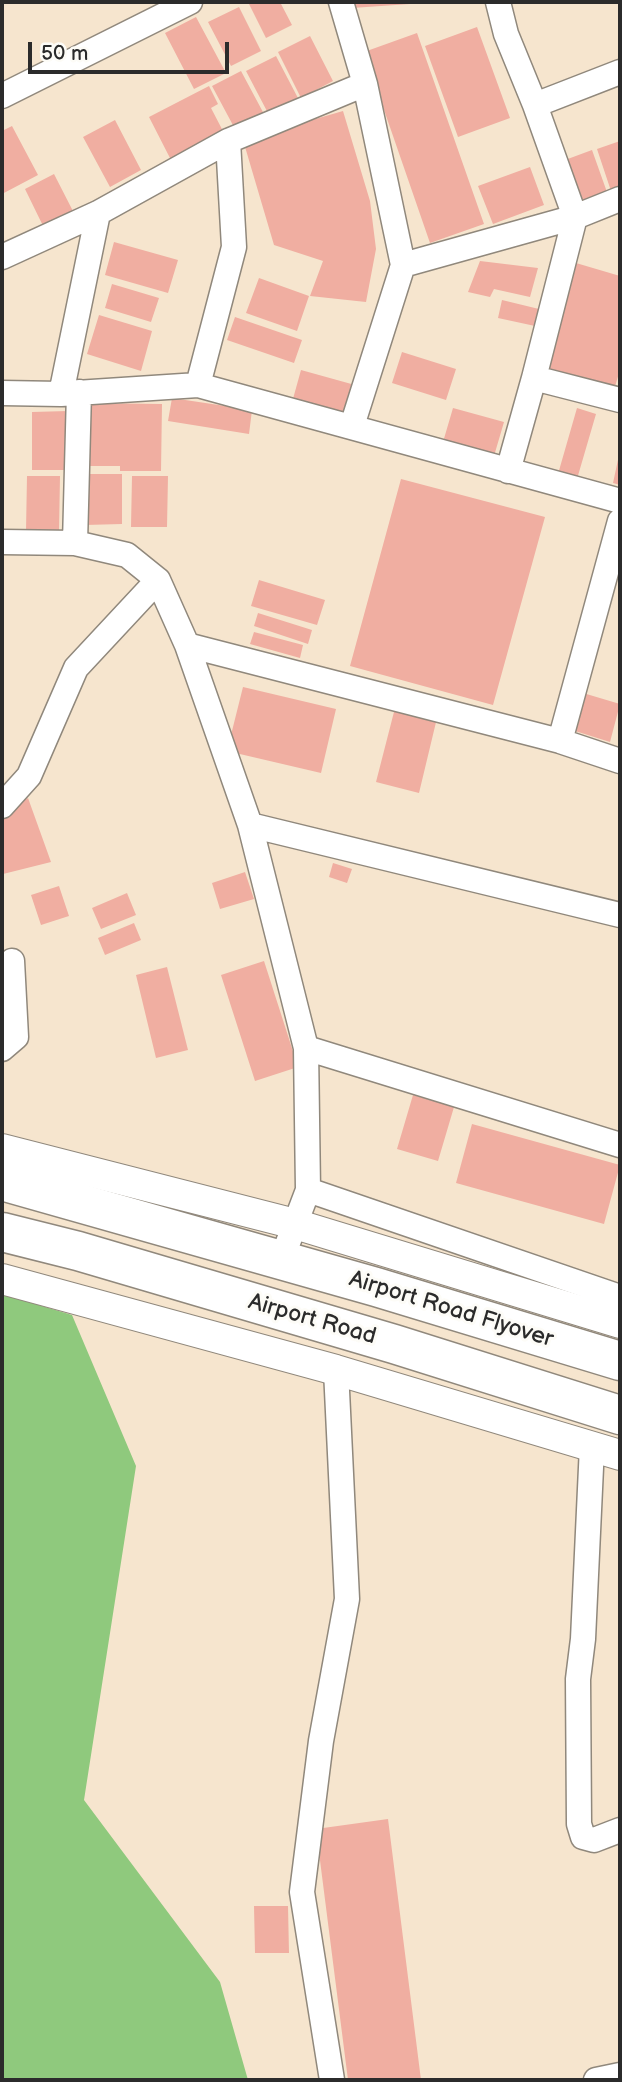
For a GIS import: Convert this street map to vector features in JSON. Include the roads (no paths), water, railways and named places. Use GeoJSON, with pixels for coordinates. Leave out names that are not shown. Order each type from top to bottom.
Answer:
{"type":"FeatureCollection","features":[{"type":"Feature","properties":{"kind":"main road","name":"Airport Road Flyover"},"geometry":{"type":"LineString","coordinates":[[2,1181],[389,1291],[616,1347]]}},
{"type":"Feature","properties":{"kind":"main road","name":"Airport Road"},"geometry":{"type":"LineString","coordinates":[[2,1232],[78,1251],[394,1343],[620,1415]]}},
{"type":"Feature","properties":{"kind":"street"},"geometry":{"type":"LineString","coordinates":[[2,96],[190,2]]}},
{"type":"Feature","properties":{"kind":"street"},"geometry":{"type":"LineString","coordinates":[[341,2],[365,84],[404,265],[352,426]]}},
{"type":"Feature","properties":{"kind":"street"},"geometry":{"type":"LineString","coordinates":[[498,2],[506,34],[575,217],[508,471]]}},
{"type":"Feature","properties":{"kind":"street"},"geometry":{"type":"LineString","coordinates":[[535,106],[620,72]]}},
{"type":"Feature","properties":{"kind":"street"},"geometry":{"type":"LineString","coordinates":[[2,257],[98,213],[228,141],[365,84]]}},
{"type":"Feature","properties":{"kind":"street"},"geometry":{"type":"LineString","coordinates":[[198,385],[234,247],[228,141]]}},
{"type":"Feature","properties":{"kind":"street"},"geometry":{"type":"LineString","coordinates":[[404,265],[575,217],[620,200]]}},
{"type":"Feature","properties":{"kind":"street"},"geometry":{"type":"LineString","coordinates":[[75,543],[70,393],[98,213]]}},
{"type":"Feature","properties":{"kind":"street"},"geometry":{"type":"LineString","coordinates":[[534,378],[620,400]]}},
{"type":"Feature","properties":{"kind":"street"},"geometry":{"type":"LineString","coordinates":[[2,393],[70,393],[198,385],[620,501]]}},
{"type":"Feature","properties":{"kind":"street"},"geometry":{"type":"LineString","coordinates":[[560,741],[611,597],[620,521]]}},
{"type":"Feature","properties":{"kind":"street"},"geometry":{"type":"LineString","coordinates":[[2,542],[75,543],[127,555],[158,580],[187,645],[250,825],[306,1048],[307,1190],[281,1261]]}},
{"type":"Feature","properties":{"kind":"street"},"geometry":{"type":"LineString","coordinates":[[2,806],[29,776],[76,668],[158,580]]}},
{"type":"Feature","properties":{"kind":"street"},"geometry":{"type":"LineString","coordinates":[[187,645],[560,741],[620,761]]}},
{"type":"Feature","properties":{"kind":"street"},"geometry":{"type":"LineString","coordinates":[[250,825],[620,915]]}},
{"type":"Feature","properties":{"kind":"street"},"geometry":{"type":"LineString","coordinates":[[2,1049],[16,1037],[12,961]]}},
{"type":"Feature","properties":{"kind":"street"},"geometry":{"type":"LineString","coordinates":[[306,1048],[620,1145]]}},
{"type":"Feature","properties":{"kind":"street"},"geometry":{"type":"LineString","coordinates":[[2,1149],[295,1224],[616,1347]]}},
{"type":"Feature","properties":{"kind":"street"},"geometry":{"type":"LineString","coordinates":[[307,1190],[620,1297]]}},
{"type":"Feature","properties":{"kind":"street"},"geometry":{"type":"LineString","coordinates":[[2,1279],[336,1370],[620,1455]]}},
{"type":"Feature","properties":{"kind":"street"},"geometry":{"type":"LineString","coordinates":[[332,2080],[302,1892],[321,1741],[347,1599],[336,1370]]}},
{"type":"Feature","properties":{"kind":"street"},"geometry":{"type":"LineString","coordinates":[[592,1446],[583,1639],[578,1688],[579,1824],[583,1837],[594,1840],[620,1830]]}},
{"type":"Feature","properties":{"kind":"street"},"geometry":{"type":"LineString","coordinates":[[596,2080],[620,2075]]}}]}
